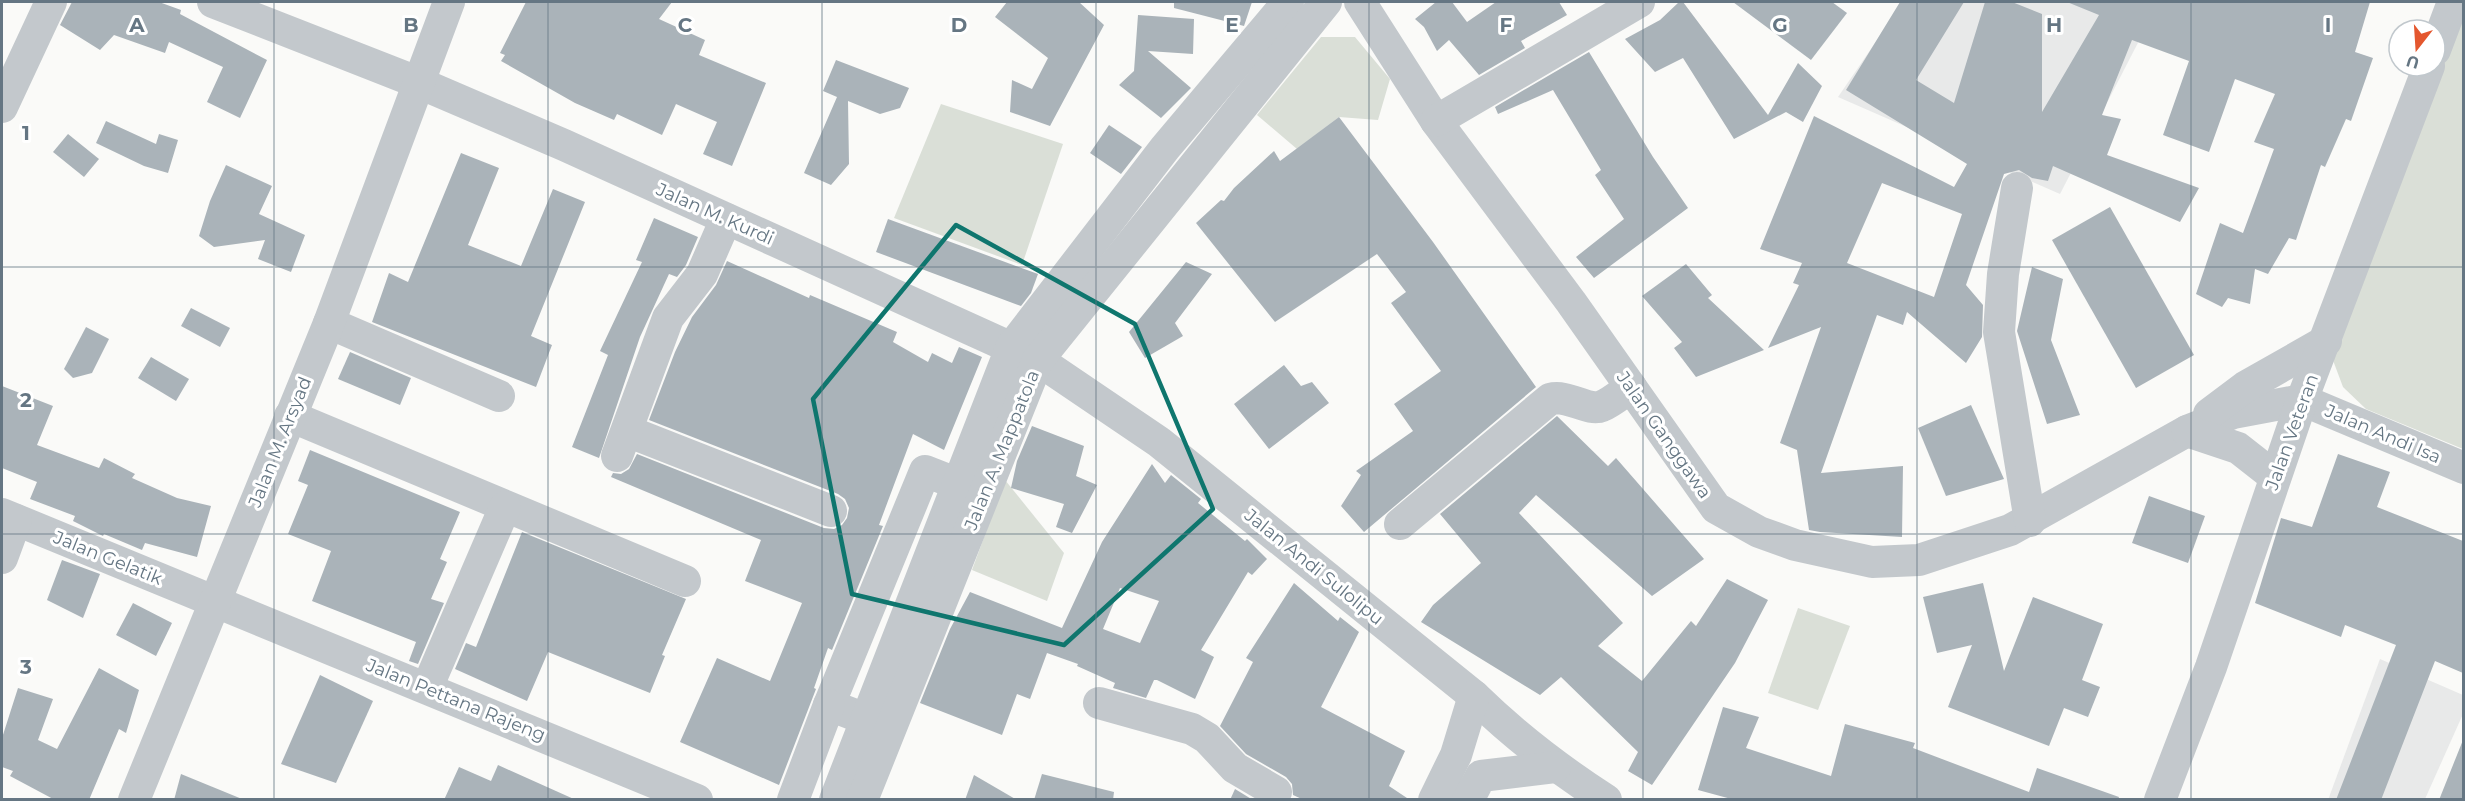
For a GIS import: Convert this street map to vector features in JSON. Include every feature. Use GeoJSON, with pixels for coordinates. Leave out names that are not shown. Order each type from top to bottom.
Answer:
{"type":"FeatureCollection","features":[{"type":"Feature","properties":{"kind":"street"},"geometry":{"type":"LineString","coordinates":[[2,107],[51,2]]}},
{"type":"Feature","properties":{"kind":"street","name":"Jalan M. Kurdi"},"geometry":{"type":"LineString","coordinates":[[213,2],[417,82],[1024,354]]}},
{"type":"Feature","properties":{"kind":"street","name":"Jalan M. Arsyad"},"geometry":{"type":"LineString","coordinates":[[134,800],[329,323],[417,82],[449,2]]}},
{"type":"Feature","properties":{"kind":"street","name":"Jalan A. Mappatola"},"geometry":{"type":"LineString","coordinates":[[835,800],[878,724],[1024,354],[1165,148],[1288,2]]}},
{"type":"Feature","properties":{"kind":"street","name":"Jalan A. Mappatola"},"geometry":{"type":"LineString","coordinates":[[1024,354],[1326,2]]}},
{"type":"Feature","properties":{"kind":"street","name":"Jalan Ganggawa"},"geometry":{"type":"LineString","coordinates":[[1360,2],[1436,121],[1631,387],[1716,508],[1759,532],[1795,545],[1872,562],[1919,560],[2010,530],[2030,521],[2187,431]]}},
{"type":"Feature","properties":{"kind":"street"},"geometry":{"type":"LineString","coordinates":[[1436,121],[1639,2]]}},
{"type":"Feature","properties":{"kind":"street"},"geometry":{"type":"LineString","coordinates":[[2447,18],[2453,2]]}},
{"type":"Feature","properties":{"kind":"street","name":"Jalan Veteran"},"geometry":{"type":"LineString","coordinates":[[2160,800],[2211,667],[2302,400],[2425,78]]}},
{"type":"Feature","properties":{"kind":"street"},"geometry":{"type":"LineString","coordinates":[[2017,188],[2003,274],[1999,332],[2030,521]]}},
{"type":"Feature","properties":{"kind":"street"},"geometry":{"type":"LineString","coordinates":[[726,219],[702,274],[668,318],[622,443],[831,511]]}},
{"type":"Feature","properties":{"kind":"street"},"geometry":{"type":"LineString","coordinates":[[329,323],[499,396]]}},
{"type":"Feature","properties":{"kind":"street"},"geometry":{"type":"LineString","coordinates":[[2187,431],[2245,387],[2326,341]]}},
{"type":"Feature","properties":{"kind":"street","name":"Jalan Andi Sulolipu"},"geometry":{"type":"LineString","coordinates":[[1024,354],[1159,442],[1474,696],[1504,725],[1555,767],[1606,800]]}},
{"type":"Feature","properties":{"kind":"street"},"geometry":{"type":"LineString","coordinates":[[1400,524],[1550,399],[1562,397],[1601,407],[1631,387]]}},
{"type":"Feature","properties":{"kind":"street"},"geometry":{"type":"LineString","coordinates":[[2187,431],[2234,413],[2302,400]]}},
{"type":"Feature","properties":{"kind":"street","name":"Jalan Andi Isa"},"geometry":{"type":"LineString","coordinates":[[2302,400],[2463,468]]}},
{"type":"Feature","properties":{"kind":"street"},"geometry":{"type":"LineString","coordinates":[[290,416],[685,581]]}},
{"type":"Feature","properties":{"kind":"street"},"geometry":{"type":"LineString","coordinates":[[2187,431],[2238,448],[2275,477]]}},
{"type":"Feature","properties":{"kind":"street"},"geometry":{"type":"LineString","coordinates":[[793,800],[829,705],[925,471],[971,489]]}},
{"type":"Feature","properties":{"kind":"street"},"geometry":{"type":"LineString","coordinates":[[427,688],[505,507]]}},
{"type":"Feature","properties":{"kind":"street"},"geometry":{"type":"LineString","coordinates":[[2,558],[9,517]]}},
{"type":"Feature","properties":{"kind":"street","name":"Jalan Gelatik"},"geometry":{"type":"LineString","coordinates":[[9,517],[215,602]]}},
{"type":"Feature","properties":{"kind":"street","name":"Jalan Pettana Rajeng"},"geometry":{"type":"LineString","coordinates":[[215,602],[697,800]]}},
{"type":"Feature","properties":{"kind":"street"},"geometry":{"type":"LineString","coordinates":[[1434,800],[1456,755],[1474,696]]}},
{"type":"Feature","properties":{"kind":"street"},"geometry":{"type":"LineString","coordinates":[[1099,703],[1192,729],[1207,738],[1235,768],[1281,797]]}},
{"type":"Feature","properties":{"kind":"street"},"geometry":{"type":"LineString","coordinates":[[829,705],[878,724]]}},
{"type":"Feature","properties":{"kind":"street","name":"Jalan A. Mappatola"},"geometry":{"type":"LineString","coordinates":[[862,800],[878,724]]}},
{"type":"Feature","properties":{"kind":"street"},"geometry":{"type":"LineString","coordinates":[[1456,755],[1466,768],[1475,788],[1555,767]]}},
{"type":"Feature","properties":{"kind":"highlighted area"},"geometry":{"type":"Polygon","coordinates":[[[956,225],[1135,324],[1213,509],[1064,645],[852,594],[813,399],[956,225]]]}},
{"type":"Feature","properties":{"kind":"shaded area"},"geometry":{"type":"Polygon","coordinates":[[[1903,2],[2159,2],[2060,194],[1838,97],[1903,2]]]}},
{"type":"Feature","properties":{"kind":"shaded area"},"geometry":{"type":"Polygon","coordinates":[[[2463,2],[2463,449],[2366,409],[2343,387],[2331,355],[2435,78],[2447,78],[2447,45],[2463,2]]]}},
{"type":"Feature","properties":{"kind":"shaded area"},"geometry":{"type":"Polygon","coordinates":[[[1321,37],[1355,37],[1390,79],[1378,120],[1339,117],[1297,149],[1257,115],[1321,37]]]}},
{"type":"Feature","properties":{"kind":"shaded area"},"geometry":{"type":"Polygon","coordinates":[[[941,104],[1063,144],[1022,265],[894,218],[941,104]]]}},
{"type":"Feature","properties":{"kind":"shaded area"},"geometry":{"type":"Polygon","coordinates":[[[1005,480],[1064,553],[1047,601],[972,570],[1005,480]]]}},
{"type":"Feature","properties":{"kind":"shaded area"},"geometry":{"type":"Polygon","coordinates":[[[1798,608],[1850,626],[1818,710],[1768,693],[1798,608]]]}},
{"type":"Feature","properties":{"kind":"shaded area"},"geometry":{"type":"Polygon","coordinates":[[[2380,659],[2463,695],[2463,714],[2425,799],[2328,800],[2380,659]]]}},
{"type":"Feature","properties":{"kind":"building"},"geometry":{"type":"Polygon","coordinates":[[[72,2],[159,2],[181,10],[180,14],[267,60],[240,118],[207,102],[223,67],[169,42],[165,53],[114,35],[100,50],[60,25],[72,2]]]}},
{"type":"Feature","properties":{"kind":"building"},"geometry":{"type":"Polygon","coordinates":[[[526,2],[672,2],[659,19],[705,40],[699,55],[766,83],[732,166],[703,154],[717,122],[676,104],[662,135],[617,114],[614,120],[575,103],[501,61],[505,55],[500,53],[526,2]]]}},
{"type":"Feature","properties":{"kind":"building"},"geometry":{"type":"Polygon","coordinates":[[[1007,2],[1079,2],[1104,25],[1050,126],[1010,112],[1012,80],[1032,89],[1048,58],[995,17],[1007,2]]]}},
{"type":"Feature","properties":{"kind":"building"},"geometry":{"type":"Polygon","coordinates":[[[1174,2],[1252,2],[1244,26],[1174,8],[1174,2]]]}},
{"type":"Feature","properties":{"kind":"building"},"geometry":{"type":"Polygon","coordinates":[[[1436,2],[1452,2],[1467,22],[1496,2],[1559,2],[1567,15],[1521,41],[1525,48],[1479,75],[1449,40],[1437,51],[1424,27],[1415,19],[1436,2]]]}},
{"type":"Feature","properties":{"kind":"building"},"geometry":{"type":"Polygon","coordinates":[[[1679,2],[1683,2],[1768,115],[1798,63],[1822,86],[1803,122],[1786,112],[1734,139],[1683,58],[1655,72],[1625,39],[1660,20],[1679,2]]]}},
{"type":"Feature","properties":{"kind":"building"},"geometry":{"type":"Polygon","coordinates":[[[1733,2],[1832,2],[1847,13],[1811,60],[1733,2]]]}},
{"type":"Feature","properties":{"kind":"building"},"geometry":{"type":"Polygon","coordinates":[[[1900,2],[1964,2],[1916,80],[1954,103],[1985,2],[2012,2],[2042,14],[2042,112],[2099,15],[2067,2],[2370,2],[2355,52],[2373,58],[2351,121],[2346,119],[2325,167],[2321,165],[2296,240],[2289,238],[2268,274],[2255,269],[2250,304],[2228,298],[2222,307],[2196,294],[2220,223],[2243,233],[2274,149],[2254,142],[2275,94],[2235,79],[2209,152],[2163,135],[2189,61],[2132,40],[2102,115],[2121,119],[2107,155],[2199,188],[2180,222],[2053,166],[2048,181],[2032,178],[2019,170],[2004,174],[1966,285],[1983,305],[1982,337],[1966,363],[1907,312],[1903,325],[1877,315],[1821,473],[1903,466],[1902,537],[1809,530],[1797,450],[1780,443],[1821,327],[1768,348],[1799,285],[1793,283],[1802,263],[1760,249],[1814,116],[1954,187],[1967,164],[1846,90],[1900,2]],[[1882,183],[1847,263],[1934,297],[1962,214],[1882,183]]]}},
{"type":"Feature","properties":{"kind":"building"},"geometry":{"type":"Polygon","coordinates":[[[1138,15],[1194,19],[1193,54],[1148,51],[1191,88],[1161,118],[1119,85],[1134,71],[1138,15]]]}},
{"type":"Feature","properties":{"kind":"building"},"geometry":{"type":"Polygon","coordinates":[[[1589,52],[1653,157],[1688,208],[1594,278],[1576,257],[1624,219],[1595,175],[1601,170],[1553,90],[1498,114],[1495,107],[1589,52]]]}},
{"type":"Feature","properties":{"kind":"building"},"geometry":{"type":"Polygon","coordinates":[[[836,60],[909,88],[900,108],[880,114],[848,101],[849,164],[831,185],[804,173],[837,97],[823,91],[836,60]]]}},
{"type":"Feature","properties":{"kind":"building"},"geometry":{"type":"Polygon","coordinates":[[[1339,117],[1433,242],[1536,387],[1364,532],[1341,506],[1361,475],[1356,471],[1413,431],[1394,404],[1441,371],[1391,303],[1406,292],[1377,254],[1275,322],[1196,223],[1221,200],[1224,201],[1234,188],[1274,151],[1280,161],[1339,117]]]}},
{"type":"Feature","properties":{"kind":"building"},"geometry":{"type":"Polygon","coordinates":[[[106,121],[156,144],[159,134],[178,140],[168,173],[144,166],[96,143],[106,121]]]}},
{"type":"Feature","properties":{"kind":"building"},"geometry":{"type":"Polygon","coordinates":[[[1109,125],[1142,147],[1121,174],[1090,153],[1109,125]]]}},
{"type":"Feature","properties":{"kind":"building"},"geometry":{"type":"Polygon","coordinates":[[[68,134],[99,159],[84,177],[53,152],[68,134]]]}},
{"type":"Feature","properties":{"kind":"building"},"geometry":{"type":"Polygon","coordinates":[[[461,153],[499,168],[468,245],[521,266],[553,189],[585,202],[531,336],[552,345],[536,387],[372,322],[389,273],[408,282],[461,153]]]}},
{"type":"Feature","properties":{"kind":"building"},"geometry":{"type":"Polygon","coordinates":[[[226,165],[272,186],[259,214],[305,235],[291,272],[258,259],[265,240],[214,247],[199,236],[210,201],[226,165]]]}},
{"type":"Feature","properties":{"kind":"building"},"geometry":{"type":"Polygon","coordinates":[[[2110,207],[2194,355],[2136,388],[2052,240],[2110,207]]]}},
{"type":"Feature","properties":{"kind":"building"},"geometry":{"type":"Polygon","coordinates":[[[654,218],[698,237],[686,265],[677,277],[669,274],[640,337],[599,458],[572,447],[608,355],[600,351],[642,262],[636,260],[654,218]]]}},
{"type":"Feature","properties":{"kind":"building"},"geometry":{"type":"Polygon","coordinates":[[[888,219],[1038,274],[1031,293],[1021,306],[876,252],[888,219]]]}},
{"type":"Feature","properties":{"kind":"building"},"geometry":{"type":"Polygon","coordinates":[[[727,261],[809,298],[810,295],[897,332],[893,342],[928,362],[932,353],[952,363],[959,347],[982,357],[944,450],[913,434],[879,525],[883,526],[832,650],[828,648],[814,688],[816,689],[779,785],[680,742],[717,658],[770,681],[802,603],[745,581],[761,540],[611,477],[613,473],[621,474],[629,469],[637,454],[824,528],[834,529],[842,525],[847,518],[849,508],[845,499],[838,494],[649,420],[675,352],[692,317],[716,285],[727,261]]]}},
{"type":"Feature","properties":{"kind":"building"},"geometry":{"type":"Polygon","coordinates":[[[1186,262],[1212,274],[1175,323],[1183,336],[1145,358],[1129,332],[1186,262]]]}},
{"type":"Feature","properties":{"kind":"building"},"geometry":{"type":"Polygon","coordinates":[[[1686,264],[1712,295],[1708,298],[1764,350],[1696,377],[1674,348],[1682,342],[1642,296],[1686,264]]]}},
{"type":"Feature","properties":{"kind":"building"},"geometry":{"type":"Polygon","coordinates":[[[2032,267],[2063,279],[2051,340],[2080,415],[2047,424],[2017,331],[2032,267]]]}},
{"type":"Feature","properties":{"kind":"building"},"geometry":{"type":"Polygon","coordinates":[[[191,308],[230,328],[220,347],[181,326],[191,308]]]}},
{"type":"Feature","properties":{"kind":"building"},"geometry":{"type":"Polygon","coordinates":[[[86,327],[109,339],[92,373],[73,378],[64,369],[86,327]]]}},
{"type":"Feature","properties":{"kind":"building"},"geometry":{"type":"Polygon","coordinates":[[[350,352],[411,378],[400,405],[338,379],[350,352]]]}},
{"type":"Feature","properties":{"kind":"building"},"geometry":{"type":"Polygon","coordinates":[[[151,357],[189,379],[176,401],[138,378],[151,357]]]}},
{"type":"Feature","properties":{"kind":"building"},"geometry":{"type":"Polygon","coordinates":[[[1284,365],[1301,386],[1312,382],[1329,403],[1269,449],[1234,404],[1284,365]]]}},
{"type":"Feature","properties":{"kind":"building"},"geometry":{"type":"Polygon","coordinates":[[[2,386],[53,406],[37,445],[99,468],[104,458],[135,474],[132,478],[177,498],[211,506],[197,557],[145,543],[142,550],[104,534],[103,536],[73,521],[75,516],[30,499],[37,482],[2,468],[2,386]]]}},
{"type":"Feature","properties":{"kind":"building"},"geometry":{"type":"Polygon","coordinates":[[[1971,405],[2004,479],[1946,496],[1918,428],[1971,405]]]}},
{"type":"Feature","properties":{"kind":"building"},"geometry":{"type":"Polygon","coordinates":[[[1557,416],[1608,466],[1616,458],[1704,559],[1652,596],[1536,495],[1519,513],[1623,623],[1598,646],[1642,681],[1691,621],[1696,626],[1727,579],[1768,600],[1735,663],[1652,785],[1628,771],[1638,752],[1561,677],[1540,695],[1421,622],[1433,605],[1481,563],[1440,514],[1557,416]]]}},
{"type":"Feature","properties":{"kind":"building"},"geometry":{"type":"Polygon","coordinates":[[[1032,426],[1084,446],[1076,476],[1097,485],[1072,533],[1056,527],[1064,504],[1011,488],[1017,461],[1032,426]]]}},
{"type":"Feature","properties":{"kind":"building"},"geometry":{"type":"Polygon","coordinates":[[[310,450],[460,512],[440,559],[447,562],[431,599],[444,603],[418,664],[409,661],[416,642],[312,601],[331,551],[288,534],[308,485],[298,481],[310,450]]]}},
{"type":"Feature","properties":{"kind":"building"},"geometry":{"type":"Polygon","coordinates":[[[2338,454],[2390,472],[2377,507],[2463,541],[2463,673],[2435,661],[2381,800],[2336,800],[2396,645],[2345,625],[2341,637],[2255,603],[2281,518],[2312,527],[2338,454]]]}},
{"type":"Feature","properties":{"kind":"building"},"geometry":{"type":"Polygon","coordinates":[[[1152,464],[1165,483],[1171,475],[1201,499],[1198,503],[1245,541],[1247,539],[1267,559],[1252,575],[1248,572],[1201,650],[1214,657],[1195,699],[1157,680],[1154,680],[1146,698],[1113,688],[1115,683],[1077,666],[1078,664],[1047,653],[1030,699],[1017,694],[1002,735],[920,703],[950,629],[970,592],[1062,628],[1102,542],[1152,464]],[[1120,588],[1103,629],[1140,643],[1159,601],[1120,588]]]}},
{"type":"Feature","properties":{"kind":"building"},"geometry":{"type":"Polygon","coordinates":[[[2149,496],[2205,516],[2188,563],[2132,543],[2149,496]]]}},
{"type":"Feature","properties":{"kind":"building"},"geometry":{"type":"Polygon","coordinates":[[[522,532],[686,599],[662,655],[665,656],[650,693],[548,652],[527,701],[455,669],[466,643],[476,647],[522,532]]]}},
{"type":"Feature","properties":{"kind":"building"},"geometry":{"type":"Polygon","coordinates":[[[62,560],[100,574],[83,618],[47,600],[62,560]]]}},
{"type":"Feature","properties":{"kind":"building"},"geometry":{"type":"Polygon","coordinates":[[[1294,583],[1338,621],[1340,617],[1359,632],[1321,707],[1405,751],[1389,786],[1410,800],[1304,800],[1293,795],[1292,784],[1286,777],[1246,754],[1220,726],[1253,662],[1246,658],[1294,583]]]}},
{"type":"Feature","properties":{"kind":"building"},"geometry":{"type":"Polygon","coordinates":[[[1983,583],[2004,671],[2033,597],[2103,624],[2082,680],[2100,687],[2088,717],[2064,708],[2049,746],[1948,707],[1972,645],[1937,653],[1923,597],[1983,583]]]}},
{"type":"Feature","properties":{"kind":"building"},"geometry":{"type":"Polygon","coordinates":[[[133,603],[172,623],[156,656],[116,635],[133,603]]]}},
{"type":"Feature","properties":{"kind":"building"},"geometry":{"type":"Polygon","coordinates":[[[99,668],[139,690],[126,733],[119,729],[89,800],[55,800],[10,776],[13,771],[2,767],[2,738],[18,688],[53,699],[38,740],[57,749],[99,668]]]}},
{"type":"Feature","properties":{"kind":"building"},"geometry":{"type":"Polygon","coordinates":[[[320,675],[373,701],[336,783],[281,764],[320,675]]]}},
{"type":"Feature","properties":{"kind":"building"},"geometry":{"type":"Polygon","coordinates":[[[1723,707],[1759,717],[1746,748],[1831,776],[1845,724],[1915,743],[1913,748],[2029,792],[2037,768],[2119,797],[2118,800],[1735,800],[1698,790],[1723,707]]]}},
{"type":"Feature","properties":{"kind":"building"},"geometry":{"type":"Polygon","coordinates":[[[2463,740],[2463,800],[2439,800],[2463,740]]]}},
{"type":"Feature","properties":{"kind":"building"},"geometry":{"type":"Polygon","coordinates":[[[498,765],[576,800],[444,800],[459,767],[491,781],[498,765]]]}},
{"type":"Feature","properties":{"kind":"building"},"geometry":{"type":"Polygon","coordinates":[[[181,774],[242,799],[174,800],[181,774]]]}},
{"type":"Feature","properties":{"kind":"building"},"geometry":{"type":"Polygon","coordinates":[[[1042,774],[1114,792],[1113,800],[1034,800],[1042,774]]]}},
{"type":"Feature","properties":{"kind":"building"},"geometry":{"type":"Polygon","coordinates":[[[974,775],[1017,800],[965,800],[974,775]]]}},
{"type":"Feature","properties":{"kind":"building"},"geometry":{"type":"Polygon","coordinates":[[[1235,789],[1253,800],[1230,800],[1235,789]]]}}]}
